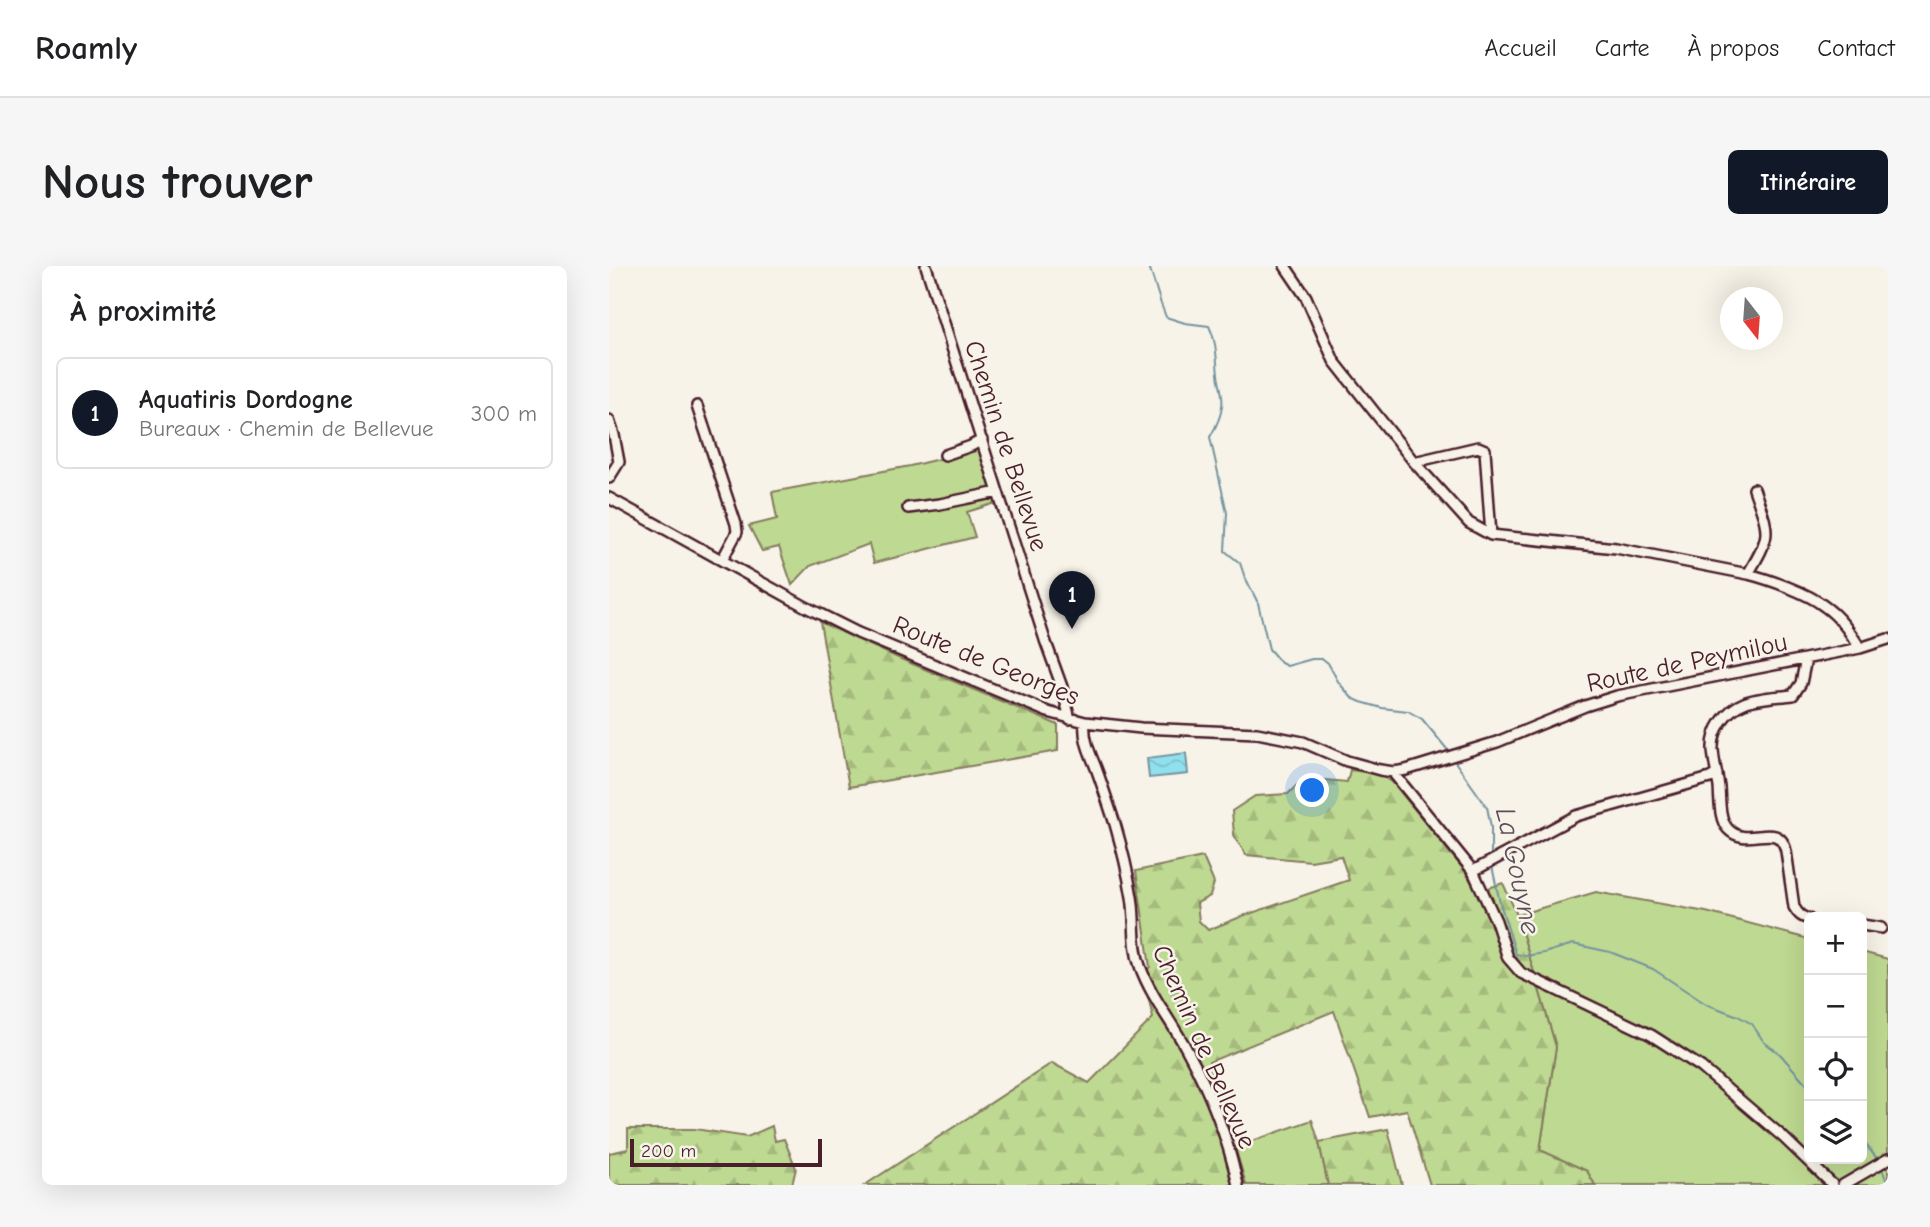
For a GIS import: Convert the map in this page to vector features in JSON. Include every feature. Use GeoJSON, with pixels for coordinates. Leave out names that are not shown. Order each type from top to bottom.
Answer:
{"type":"FeatureCollection","features":[{"type":"Feature","properties":{"kind":"street","name":"Chemin de Bellevue"},"geometry":{"type":"LineString","coordinates":[[926,266],[1070,719]]}},
{"type":"Feature","properties":{"kind":"street"},"geometry":{"type":"LineString","coordinates":[[1285,266],[1310,305],[1334,361],[1414,462],[1469,523],[1491,535],[1616,548],[1769,580],[1823,604],[1842,622],[1860,648]]}},
{"type":"Feature","properties":{"kind":"street"},"geometry":{"type":"LineString","coordinates":[[697,406],[736,524],[737,532],[723,561]]}},
{"type":"Feature","properties":{"kind":"street"},"geometry":{"type":"LineString","coordinates":[[609,420],[619,463],[609,478]]}},
{"type":"Feature","properties":{"kind":"street"},"geometry":{"type":"LineString","coordinates":[[945,455],[982,440]]}},
{"type":"Feature","properties":{"kind":"street"},"geometry":{"type":"LineString","coordinates":[[1414,462],[1478,447],[1485,450],[1491,535]]}},
{"type":"Feature","properties":{"kind":"street"},"geometry":{"type":"LineString","coordinates":[[1748,574],[1765,544],[1767,535],[1767,526],[1753,489]]}},
{"type":"Feature","properties":{"kind":"street"},"geometry":{"type":"LineString","coordinates":[[908,508],[998,492]]}},
{"type":"Feature","properties":{"kind":"street","name":"Route de Georges"},"geometry":{"type":"LineString","coordinates":[[609,498],[806,607],[858,632],[955,675],[1070,719],[1141,728],[1257,733],[1303,742],[1347,761],[1380,771],[1406,770],[1458,754]]}},
{"type":"Feature","properties":{"kind":"street","name":"Route de Peymilou"},"geometry":{"type":"LineString","coordinates":[[1458,754],[1617,696],[1860,648],[1888,639]]}},
{"type":"Feature","properties":{"kind":"street"},"geometry":{"type":"LineString","coordinates":[[1804,918],[1794,907],[1785,845],[1780,838],[1771,834],[1739,836],[1724,825],[1713,748],[1715,733],[1720,723],[1745,702],[1793,695],[1801,682],[1806,659]]}},
{"type":"Feature","properties":{"kind":"street","name":"Chemin de Bellevue"},"geometry":{"type":"LineString","coordinates":[[1085,722],[1084,737],[1114,821],[1128,874],[1140,967],[1199,1074],[1228,1147],[1238,1185]]}},
{"type":"Feature","properties":{"kind":"street"},"geometry":{"type":"LineString","coordinates":[[1394,772],[1473,871],[1496,921],[1508,958],[1515,969],[1651,1035],[1691,1059],[1783,1137],[1833,1185]]}},
{"type":"Feature","properties":{"kind":"street"},"geometry":{"type":"LineString","coordinates":[[1473,871],[1576,816],[1717,774]]}},
{"type":"Feature","properties":{"kind":"street"},"geometry":{"type":"LineString","coordinates":[[1867,926],[1881,928]]}},
{"type":"Feature","properties":{"kind":"street"},"geometry":{"type":"LineString","coordinates":[[1843,1185],[1883,1163]]}},
{"type":"Feature","properties":{"kind":"green space"},"geometry":{"type":"Polygon","coordinates":[[[980,449],[996,503],[967,512],[975,537],[874,563],[869,544],[810,566],[792,585],[779,547],[762,551],[749,526],[777,519],[772,492],[910,466],[980,449]]]}},
{"type":"Feature","properties":{"kind":"green space"},"geometry":{"type":"Polygon","coordinates":[[[820,622],[1058,725],[1058,751],[849,787],[820,622]]]}},
{"type":"Feature","properties":{"kind":"green space"},"geometry":{"type":"Polygon","coordinates":[[[1350,770],[1381,774],[1394,784],[1465,871],[1477,892],[1503,883],[1517,915],[1556,1047],[1540,1150],[1587,1171],[1595,1185],[1430,1185],[1407,1110],[1370,1117],[1334,1011],[1209,1062],[1246,1185],[865,1185],[1052,1063],[1089,1083],[1153,1018],[1143,974],[1150,967],[1136,871],[1203,857],[1214,883],[1210,896],[1197,903],[1199,921],[1208,930],[1349,880],[1341,856],[1311,861],[1246,855],[1234,835],[1232,811],[1255,796],[1288,794],[1300,782],[1314,779],[1347,782],[1350,770]]]}},
{"type":"Feature","properties":{"kind":"green space"},"geometry":{"type":"Polygon","coordinates":[[[1596,892],[1706,912],[1804,938],[1804,1164],[1867,1164],[1867,953],[1888,959],[1888,1185],[1595,1185],[1587,1171],[1540,1150],[1556,1047],[1517,915],[1596,892]]]}},
{"type":"Feature","properties":{"kind":"green space"},"geometry":{"type":"Polygon","coordinates":[[[1312,1120],[1328,1185],[1246,1185],[1235,1147],[1312,1120]]]}},
{"type":"Feature","properties":{"kind":"green space"},"geometry":{"type":"Polygon","coordinates":[[[772,1126],[775,1141],[784,1139],[796,1168],[792,1185],[609,1185],[609,1153],[628,1149],[628,1129],[695,1129],[747,1137],[772,1126]]]}},
{"type":"Feature","properties":{"kind":"green space"},"geometry":{"type":"Polygon","coordinates":[[[1388,1129],[1402,1185],[1328,1185],[1319,1142],[1388,1129]]]}},
{"type":"Feature","properties":{"kind":"water"},"geometry":{"type":"Polygon","coordinates":[[[1186,753],[1188,774],[1149,778],[1147,758],[1186,753]]]}},
{"type":"Feature","properties":{"kind":"waterway","name":"La Gouyne"},"geometry":{"type":"LineString","coordinates":[[1149,266],[1166,317],[1209,326],[1213,338],[1222,402],[1219,418],[1210,437],[1227,513],[1225,551],[1240,563],[1258,603],[1269,649],[1287,666],[1323,659],[1352,698],[1382,708],[1408,711],[1422,719],[1451,754]]}},
{"type":"Feature","properties":{"kind":"waterway","name":"La Gouyne"},"geometry":{"type":"LineString","coordinates":[[1453,759],[1487,807],[1491,827],[1491,857]]}},
{"type":"Feature","properties":{"kind":"waterway","name":"La Gouyne"},"geometry":{"type":"LineString","coordinates":[[1492,866],[1516,954],[1525,956],[1544,953],[1573,944],[1610,952],[1653,969],[1706,1004],[1752,1024],[1764,1042],[1780,1054],[1804,1081]]}},
{"type":"Feature","properties":{"kind":"waterway","name":"La Gouyne"},"geometry":{"type":"LineString","coordinates":[[1867,1146],[1879,1161]]}},
{"type":"Feature","properties":{"kind":"waterway","name":"La Gouyne"},"geometry":{"type":"LineString","coordinates":[[1881,1166],[1888,1185]]}},
{"type":"Feature","properties":{"kind":"place","name":"Aquatiris Dordogne"},"geometry":{"type":"Point","coordinates":[1072,629]}}]}
